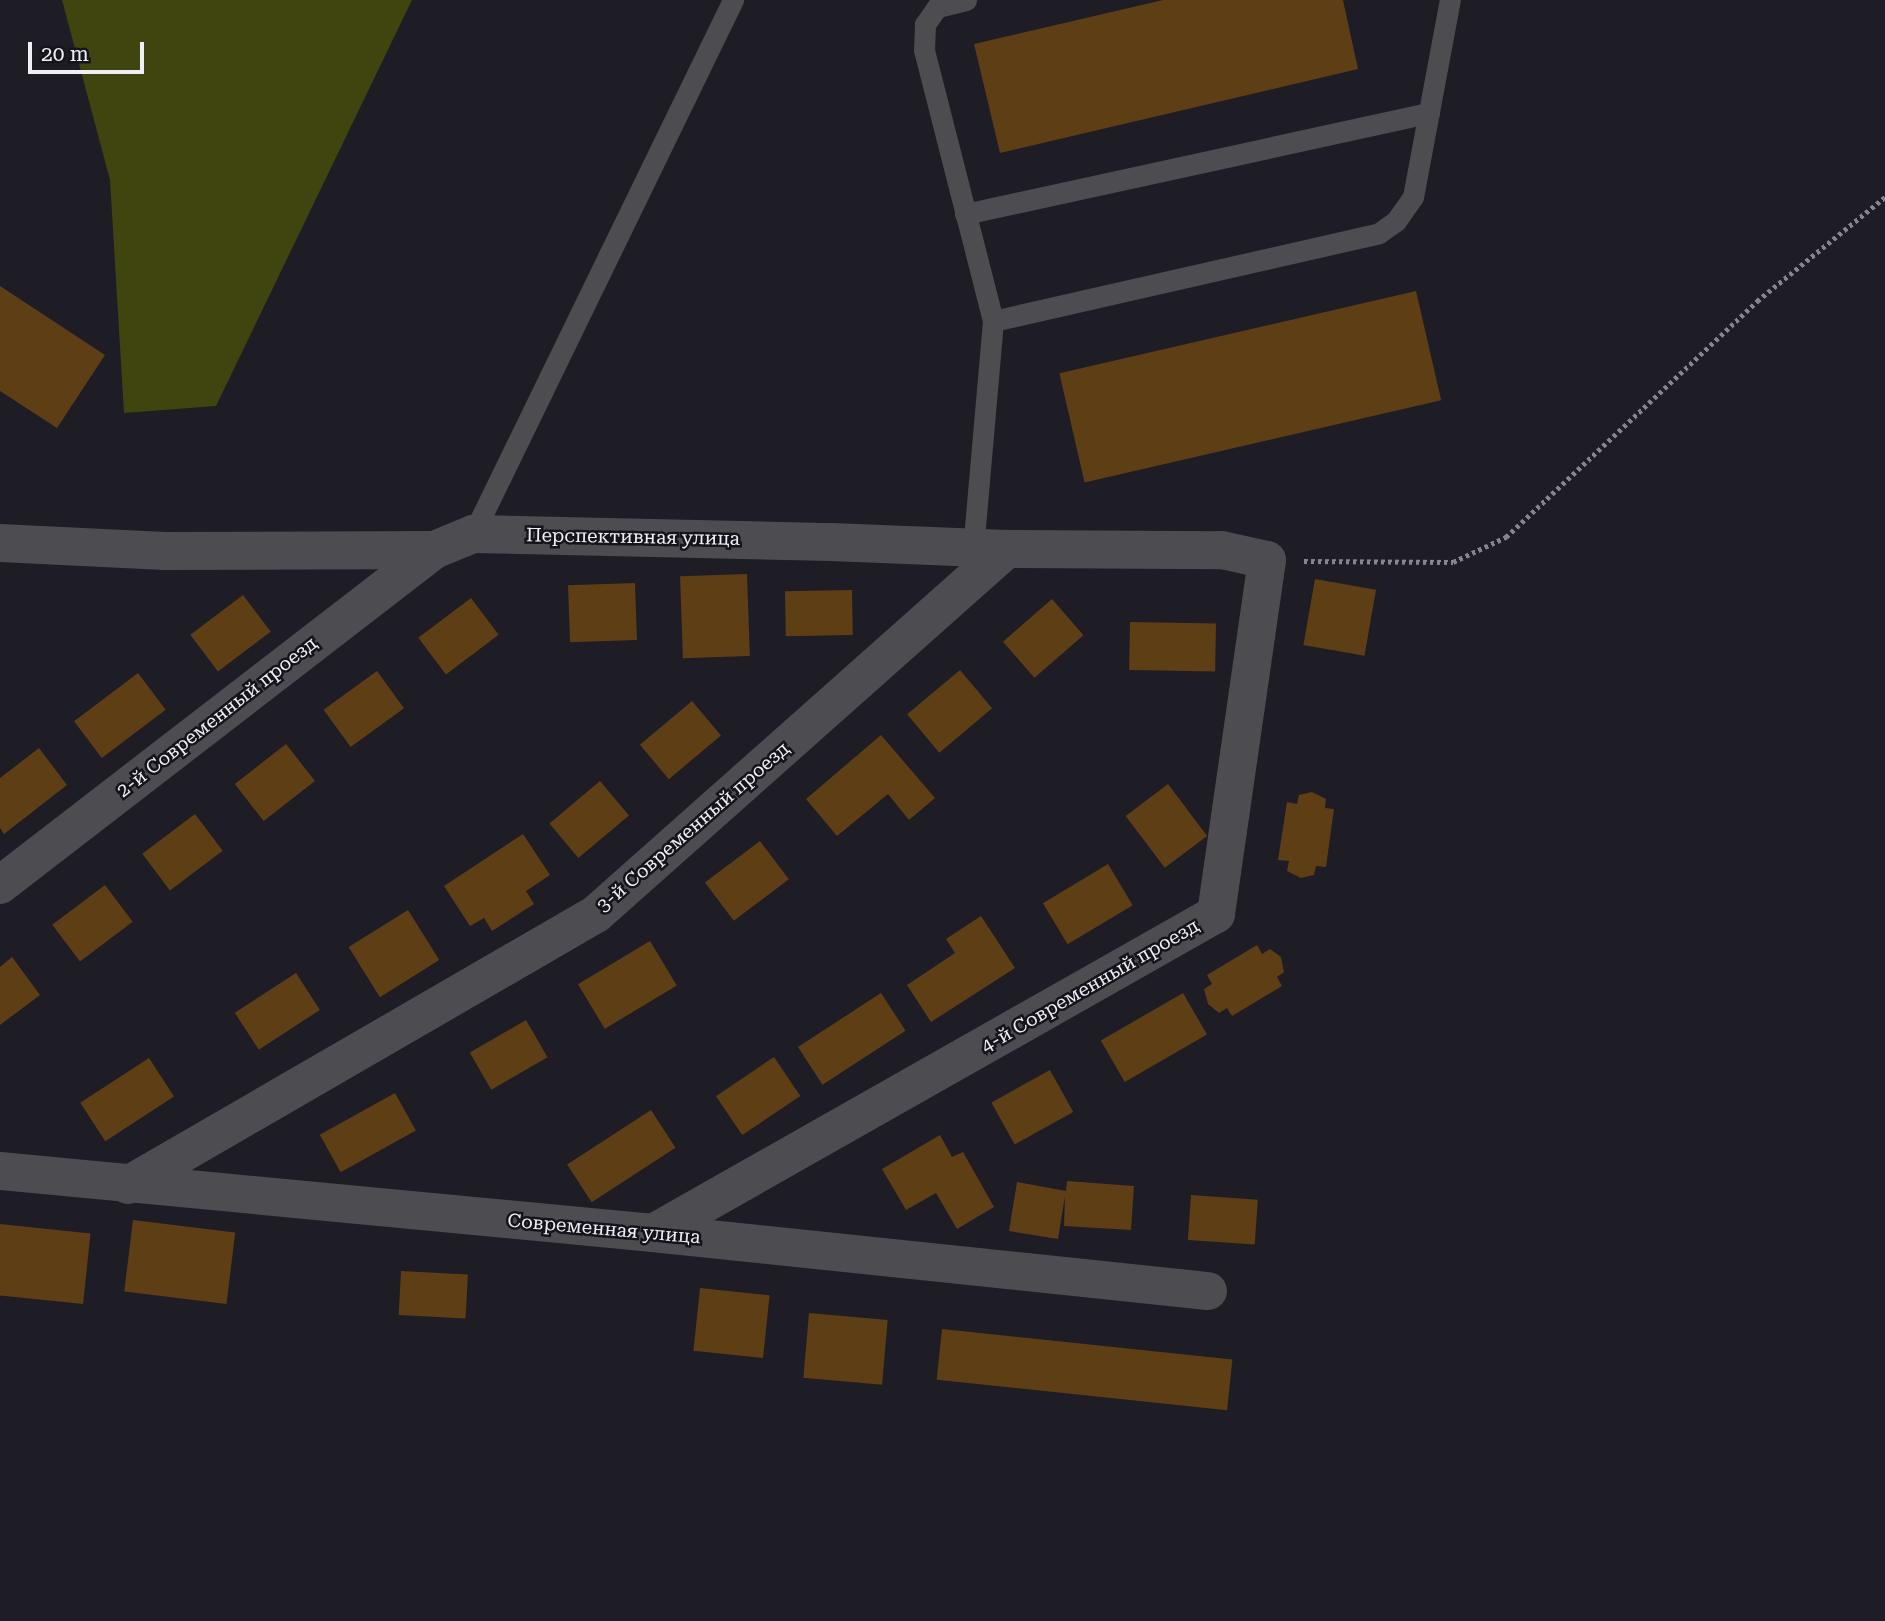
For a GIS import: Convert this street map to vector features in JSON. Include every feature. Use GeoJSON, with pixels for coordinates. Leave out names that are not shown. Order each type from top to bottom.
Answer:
{"type":"FeatureCollection","features":[{"type":"Feature","properties":{"kind":"street","name":"Перспективная улица"},"geometry":{"type":"LineString","coordinates":[[0,543],[165,551],[434,550],[473,534],[990,549],[1222,550],[1267,560]]}},
{"type":"Feature","properties":{"kind":"street","name":"3-й Современный проезд"},"geometry":{"type":"LineString","coordinates":[[128,1185],[596,914],[990,549]]}},
{"type":"Feature","properties":{"kind":"street","name":"2-й Современный проезд"},"geometry":{"type":"LineString","coordinates":[[0,885],[434,550]]}},
{"type":"Feature","properties":{"kind":"street","name":"4-й Современный проезд"},"geometry":{"type":"LineString","coordinates":[[653,1233],[1216,914],[1267,560]]}},
{"type":"Feature","properties":{"kind":"street","name":"Современная улица"},"geometry":{"type":"LineString","coordinates":[[0,1171],[653,1233],[1208,1291]]}},
{"type":"Feature","properties":{"kind":"lane"},"geometry":{"type":"LineString","coordinates":[[473,534],[733,0]]}},
{"type":"Feature","properties":{"kind":"lane"},"geometry":{"type":"LineString","coordinates":[[966,0],[937,7],[925,24],[924,50],[993,321],[990,549]]}},
{"type":"Feature","properties":{"kind":"lane"},"geometry":{"type":"LineString","coordinates":[[993,321],[1379,233],[1396,221],[1413,197],[1450,0]]}},
{"type":"Feature","properties":{"kind":"lane"},"geometry":{"type":"LineString","coordinates":[[965,214],[1429,113]]}},
{"type":"Feature","properties":{"kind":"path"},"geometry":{"type":"LineString","coordinates":[[1267,560],[1453,562],[1506,537],[1757,302],[1885,197]]}},
{"type":"Feature","properties":{"kind":"green space"},"geometry":{"type":"Polygon","coordinates":[[[62,0],[412,0],[216,406],[124,413],[110,180],[62,0]]]}},
{"type":"Feature","properties":{"kind":"building"},"geometry":{"type":"Polygon","coordinates":[[[1163,0],[1343,0],[1358,69],[1000,153],[974,44],[1163,0]]]}},
{"type":"Feature","properties":{"kind":"building"},"geometry":{"type":"Polygon","coordinates":[[[0,286],[105,355],[57,428],[0,391],[0,286]]]}},
{"type":"Feature","properties":{"kind":"building"},"geometry":{"type":"Polygon","coordinates":[[[1416,291],[1441,400],[1085,482],[1059,373],[1416,291]]]}},
{"type":"Feature","properties":{"kind":"building"},"geometry":{"type":"Polygon","coordinates":[[[747,574],[750,656],[683,658],[680,576],[747,574]]]}},
{"type":"Feature","properties":{"kind":"building"},"geometry":{"type":"Polygon","coordinates":[[[1315,579],[1376,590],[1364,656],[1303,645],[1315,579]]]}},
{"type":"Feature","properties":{"kind":"building"},"geometry":{"type":"Polygon","coordinates":[[[635,583],[637,640],[570,642],[568,585],[635,583]]]}},
{"type":"Feature","properties":{"kind":"building"},"geometry":{"type":"Polygon","coordinates":[[[852,590],[853,635],[786,636],[785,591],[852,590]]]}},
{"type":"Feature","properties":{"kind":"building"},"geometry":{"type":"Polygon","coordinates":[[[243,595],[271,632],[218,671],[190,635],[243,595]]]}},
{"type":"Feature","properties":{"kind":"building"},"geometry":{"type":"Polygon","coordinates":[[[471,598],[499,635],[446,674],[418,638],[471,598]]]}},
{"type":"Feature","properties":{"kind":"building"},"geometry":{"type":"Polygon","coordinates":[[[1052,599],[1083,635],[1034,678],[1003,642],[1052,599]]]}},
{"type":"Feature","properties":{"kind":"building"},"geometry":{"type":"Polygon","coordinates":[[[1130,622],[1216,624],[1215,671],[1129,670],[1130,622]]]}},
{"type":"Feature","properties":{"kind":"building"},"geometry":{"type":"Polygon","coordinates":[[[960,670],[992,708],[939,753],[907,714],[960,670]]]}},
{"type":"Feature","properties":{"kind":"building"},"geometry":{"type":"Polygon","coordinates":[[[377,671],[404,708],[351,747],[324,710],[377,671]]]}},
{"type":"Feature","properties":{"kind":"building"},"geometry":{"type":"Polygon","coordinates":[[[138,673],[166,710],[102,758],[74,721],[138,673]]]}},
{"type":"Feature","properties":{"kind":"building"},"geometry":{"type":"Polygon","coordinates":[[[692,701],[721,735],[669,779],[640,745],[692,701]]]}},
{"type":"Feature","properties":{"kind":"building"},"geometry":{"type":"Polygon","coordinates":[[[881,735],[935,798],[909,820],[888,794],[837,836],[806,799],[881,735]]]}},
{"type":"Feature","properties":{"kind":"building"},"geometry":{"type":"Polygon","coordinates":[[[286,744],[315,781],[264,821],[235,784],[286,744]]]}},
{"type":"Feature","properties":{"kind":"building"},"geometry":{"type":"Polygon","coordinates":[[[39,748],[67,785],[4,834],[0,828],[0,778],[39,748]]]}},
{"type":"Feature","properties":{"kind":"building"},"geometry":{"type":"Polygon","coordinates":[[[600,781],[629,815],[578,858],[549,823],[600,781]]]}},
{"type":"Feature","properties":{"kind":"building"},"geometry":{"type":"Polygon","coordinates":[[[1168,784],[1207,836],[1165,868],[1126,816],[1168,784]]]}},
{"type":"Feature","properties":{"kind":"building"},"geometry":{"type":"Polygon","coordinates":[[[1312,792],[1326,799],[1325,808],[1334,809],[1326,867],[1316,866],[1314,875],[1301,878],[1287,871],[1289,861],[1278,860],[1287,802],[1297,804],[1299,795],[1312,792]]]}},
{"type":"Feature","properties":{"kind":"building"},"geometry":{"type":"Polygon","coordinates":[[[195,814],[223,851],[170,890],[142,854],[195,814]]]}},
{"type":"Feature","properties":{"kind":"building"},"geometry":{"type":"Polygon","coordinates":[[[523,834],[550,875],[526,891],[534,904],[492,931],[484,918],[470,926],[444,886],[523,834]]]}},
{"type":"Feature","properties":{"kind":"building"},"geometry":{"type":"Polygon","coordinates":[[[760,841],[789,879],[734,921],[705,883],[760,841]]]}},
{"type":"Feature","properties":{"kind":"building"},"geometry":{"type":"Polygon","coordinates":[[[1108,864],[1133,905],[1068,944],[1043,903],[1108,864]]]}},
{"type":"Feature","properties":{"kind":"building"},"geometry":{"type":"Polygon","coordinates":[[[105,885],[133,922],[80,961],[52,925],[105,885]]]}},
{"type":"Feature","properties":{"kind":"building"},"geometry":{"type":"Polygon","coordinates":[[[408,910],[439,960],[380,997],[349,947],[408,910]]]}},
{"type":"Feature","properties":{"kind":"building"},"geometry":{"type":"Polygon","coordinates":[[[981,916],[1015,968],[931,1022],[907,985],[955,953],[946,939],[981,916]]]}},
{"type":"Feature","properties":{"kind":"building"},"geometry":{"type":"Polygon","coordinates":[[[650,941],[677,986],[605,1029],[578,984],[650,941]]]}},
{"type":"Feature","properties":{"kind":"building"},"geometry":{"type":"Polygon","coordinates":[[[1257,945],[1262,954],[1270,949],[1281,957],[1284,972],[1277,977],[1282,986],[1232,1016],[1227,1008],[1219,1013],[1208,1004],[1204,989],[1212,984],[1207,975],[1257,945]]]}},
{"type":"Feature","properties":{"kind":"building"},"geometry":{"type":"Polygon","coordinates":[[[12,957],[40,995],[0,1025],[0,967],[12,957]]]}},
{"type":"Feature","properties":{"kind":"building"},"geometry":{"type":"Polygon","coordinates":[[[296,973],[320,1010],[259,1050],[235,1013],[296,973]]]}},
{"type":"Feature","properties":{"kind":"building"},"geometry":{"type":"Polygon","coordinates":[[[881,993],[906,1031],[822,1085],[798,1047],[881,993]]]}},
{"type":"Feature","properties":{"kind":"building"},"geometry":{"type":"Polygon","coordinates":[[[1183,993],[1207,1035],[1125,1082],[1101,1040],[1183,993]]]}},
{"type":"Feature","properties":{"kind":"building"},"geometry":{"type":"Polygon","coordinates":[[[526,1020],[548,1057],[491,1090],[470,1052],[526,1020]]]}},
{"type":"Feature","properties":{"kind":"building"},"geometry":{"type":"Polygon","coordinates":[[[774,1057],[800,1096],[742,1135],[716,1096],[774,1057]]]}},
{"type":"Feature","properties":{"kind":"building"},"geometry":{"type":"Polygon","coordinates":[[[149,1058],[174,1097],[105,1141],[80,1103],[149,1058]]]}},
{"type":"Feature","properties":{"kind":"building"},"geometry":{"type":"Polygon","coordinates":[[[1050,1070],[1073,1112],[1015,1144],[991,1102],[1050,1070]]]}},
{"type":"Feature","properties":{"kind":"building"},"geometry":{"type":"Polygon","coordinates":[[[395,1093],[416,1131],[341,1172],[320,1135],[395,1093]]]}},
{"type":"Feature","properties":{"kind":"building"},"geometry":{"type":"Polygon","coordinates":[[[651,1110],[676,1148],[592,1202],[567,1164],[651,1110]]]}},
{"type":"Feature","properties":{"kind":"building"},"geometry":{"type":"Polygon","coordinates":[[[940,1135],[952,1157],[963,1152],[994,1207],[957,1229],[936,1193],[906,1210],[882,1169],[940,1135]]]}},
{"type":"Feature","properties":{"kind":"building"},"geometry":{"type":"Polygon","coordinates":[[[1067,1181],[1134,1186],[1131,1230],[1064,1226],[1065,1196],[1058,1239],[1009,1231],[1017,1182],[1066,1191],[1067,1181]]]}},
{"type":"Feature","properties":{"kind":"building"},"geometry":{"type":"Polygon","coordinates":[[[1191,1195],[1258,1200],[1255,1245],[1188,1240],[1191,1195]]]}},
{"type":"Feature","properties":{"kind":"building"},"geometry":{"type":"Polygon","coordinates":[[[133,1220],[235,1233],[226,1304],[124,1291],[133,1220]]]}},
{"type":"Feature","properties":{"kind":"building"},"geometry":{"type":"Polygon","coordinates":[[[0,1224],[91,1234],[83,1304],[0,1295],[0,1224]]]}},
{"type":"Feature","properties":{"kind":"building"},"geometry":{"type":"Polygon","coordinates":[[[401,1271],[468,1275],[466,1318],[399,1315],[401,1271]]]}},
{"type":"Feature","properties":{"kind":"building"},"geometry":{"type":"Polygon","coordinates":[[[700,1288],[770,1295],[763,1358],[693,1351],[700,1288]]]}},
{"type":"Feature","properties":{"kind":"building"},"geometry":{"type":"Polygon","coordinates":[[[809,1313],[888,1320],[882,1385],[803,1378],[809,1313]]]}},
{"type":"Feature","properties":{"kind":"building"},"geometry":{"type":"Polygon","coordinates":[[[942,1329],[1232,1360],[1227,1410],[937,1380],[942,1329]]]}}]}
